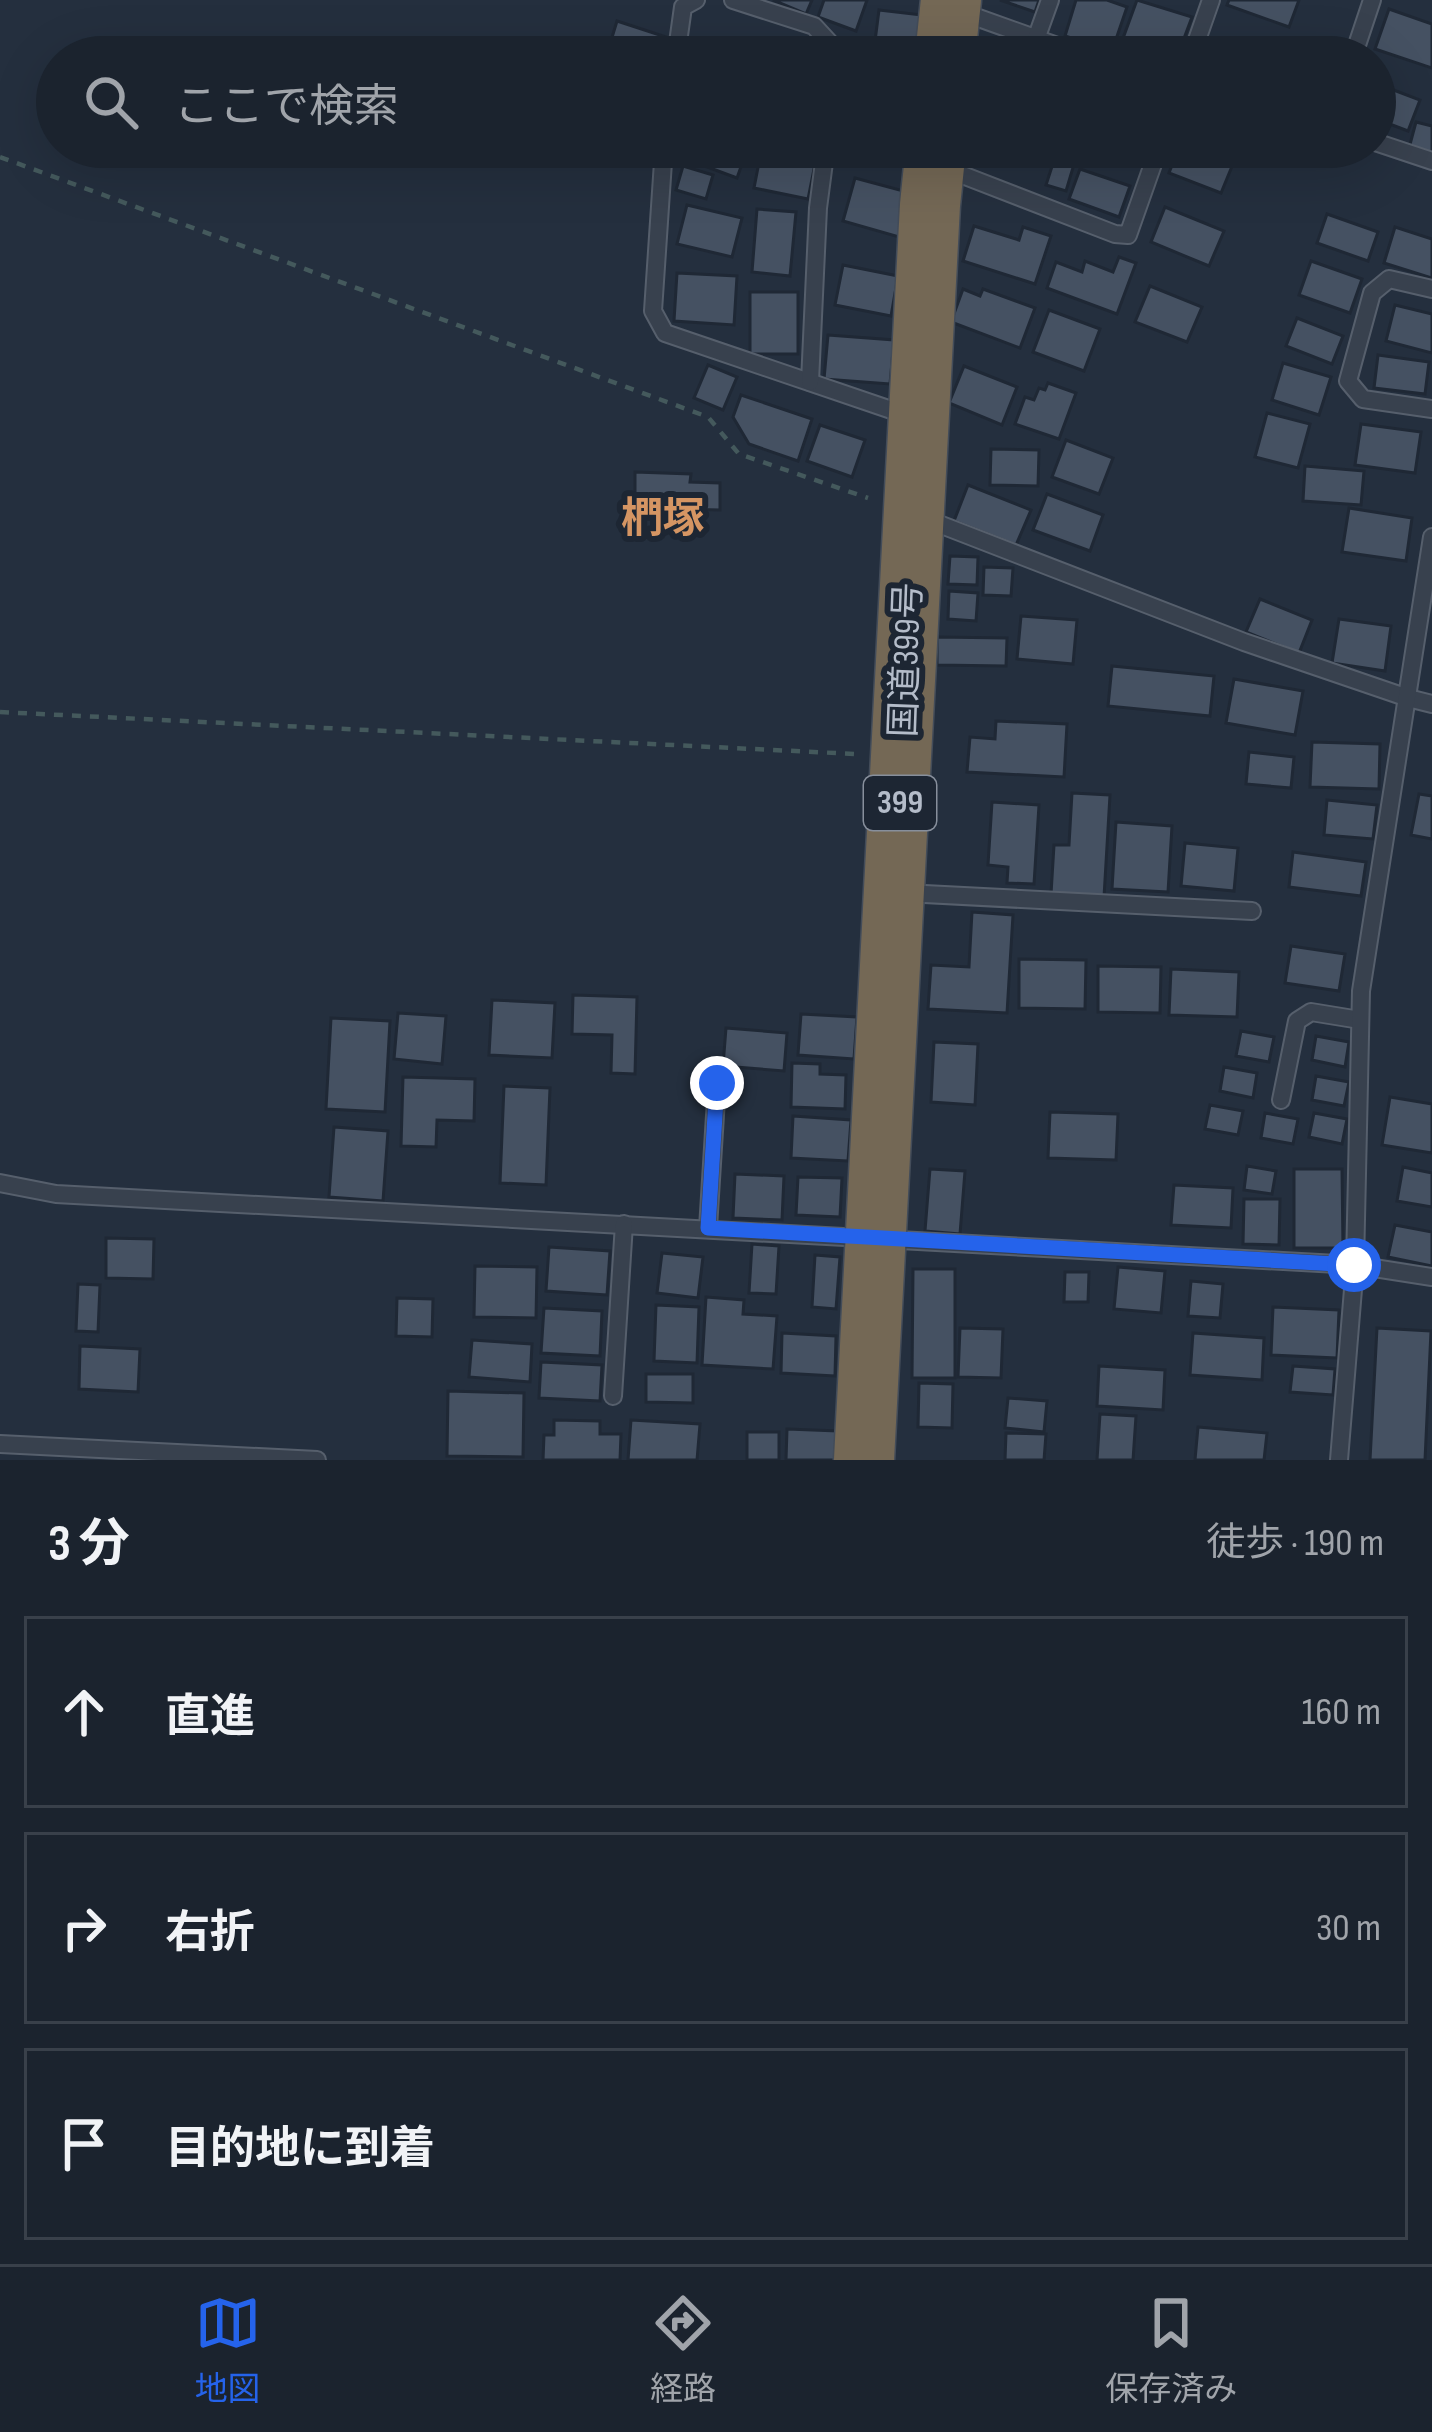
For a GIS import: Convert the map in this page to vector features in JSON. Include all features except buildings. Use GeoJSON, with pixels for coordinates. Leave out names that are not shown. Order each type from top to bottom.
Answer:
{"type":"FeatureCollection","features":[{"type":"Feature","properties":{"kind":"highway","name":"国道399号"},"geometry":{"type":"LineString","coordinates":[[864,1460],[918,418],[917,168]]}},
{"type":"Feature","properties":{"kind":"lane"},"geometry":{"type":"LineString","coordinates":[[679,36],[683,7],[696,0]]}},
{"type":"Feature","properties":{"kind":"lane"},"geometry":{"type":"LineString","coordinates":[[733,0],[814,26],[823,36]]}},
{"type":"Feature","properties":{"kind":"lane"},"geometry":{"type":"LineString","coordinates":[[1037,36],[1050,0]]}},
{"type":"Feature","properties":{"kind":"lane"},"geometry":{"type":"LineString","coordinates":[[1198,36],[1211,0]]}},
{"type":"Feature","properties":{"kind":"lane"},"geometry":{"type":"LineString","coordinates":[[1360,36],[1372,0]]}},
{"type":"Feature","properties":{"kind":"lane"},"geometry":{"type":"LineString","coordinates":[[949,22],[1021,36]]}},
{"type":"Feature","properties":{"kind":"lane"},"geometry":{"type":"LineString","coordinates":[[1396,149],[1432,161]]}},
{"type":"Feature","properties":{"kind":"lane"},"geometry":{"type":"LineString","coordinates":[[663,168],[653,310],[665,333],[918,418]]}},
{"type":"Feature","properties":{"kind":"lane"},"geometry":{"type":"LineString","coordinates":[[810,382],[823,168]]}},
{"type":"Feature","properties":{"kind":"lane"},"geometry":{"type":"LineString","coordinates":[[954,168],[1115,234],[1128,235],[1152,168]]}},
{"type":"Feature","properties":{"kind":"lane"},"geometry":{"type":"LineString","coordinates":[[1432,289],[1389,279],[1372,293],[1348,381],[1363,399],[1432,409]]}},
{"type":"Feature","properties":{"kind":"lane"},"geometry":{"type":"LineString","coordinates":[[913,514],[1244,642],[1432,704]]}},
{"type":"Feature","properties":{"kind":"lane"},"geometry":{"type":"LineString","coordinates":[[1340,1460],[1354,1265],[1361,992],[1432,537]]}},
{"type":"Feature","properties":{"kind":"lane"},"geometry":{"type":"LineString","coordinates":[[894,893],[1252,911]]}},
{"type":"Feature","properties":{"kind":"lane"},"geometry":{"type":"LineString","coordinates":[[1281,1100],[1297,1021],[1311,1012],[1360,1020]]}},
{"type":"Feature","properties":{"kind":"lane"},"geometry":{"type":"LineString","coordinates":[[708,1228],[717,1083]]}},
{"type":"Feature","properties":{"kind":"lane"},"geometry":{"type":"LineString","coordinates":[[0,1183],[56,1194],[1354,1265],[1432,1277]]}},
{"type":"Feature","properties":{"kind":"lane"},"geometry":{"type":"LineString","coordinates":[[613,1396],[624,1224]]}},
{"type":"Feature","properties":{"kind":"lane"},"geometry":{"type":"LineString","coordinates":[[0,1444],[316,1460]]}},
{"type":"Feature","properties":{"kind":"path"},"geometry":{"type":"LineString","coordinates":[[0,157],[708,417],[739,454],[913,514]]}},
{"type":"Feature","properties":{"kind":"path"},"geometry":{"type":"LineString","coordinates":[[0,712],[903,757]]}},
{"type":"Feature","properties":{"kind":"district","name":"椚塚"},"geometry":{"type":"Point","coordinates":[663,519]}},
{"type":"Feature","properties":{"kind":"route"},"geometry":{"type":"LineString","coordinates":[[717,1083],[708,1228],[1354,1265]]}}]}
